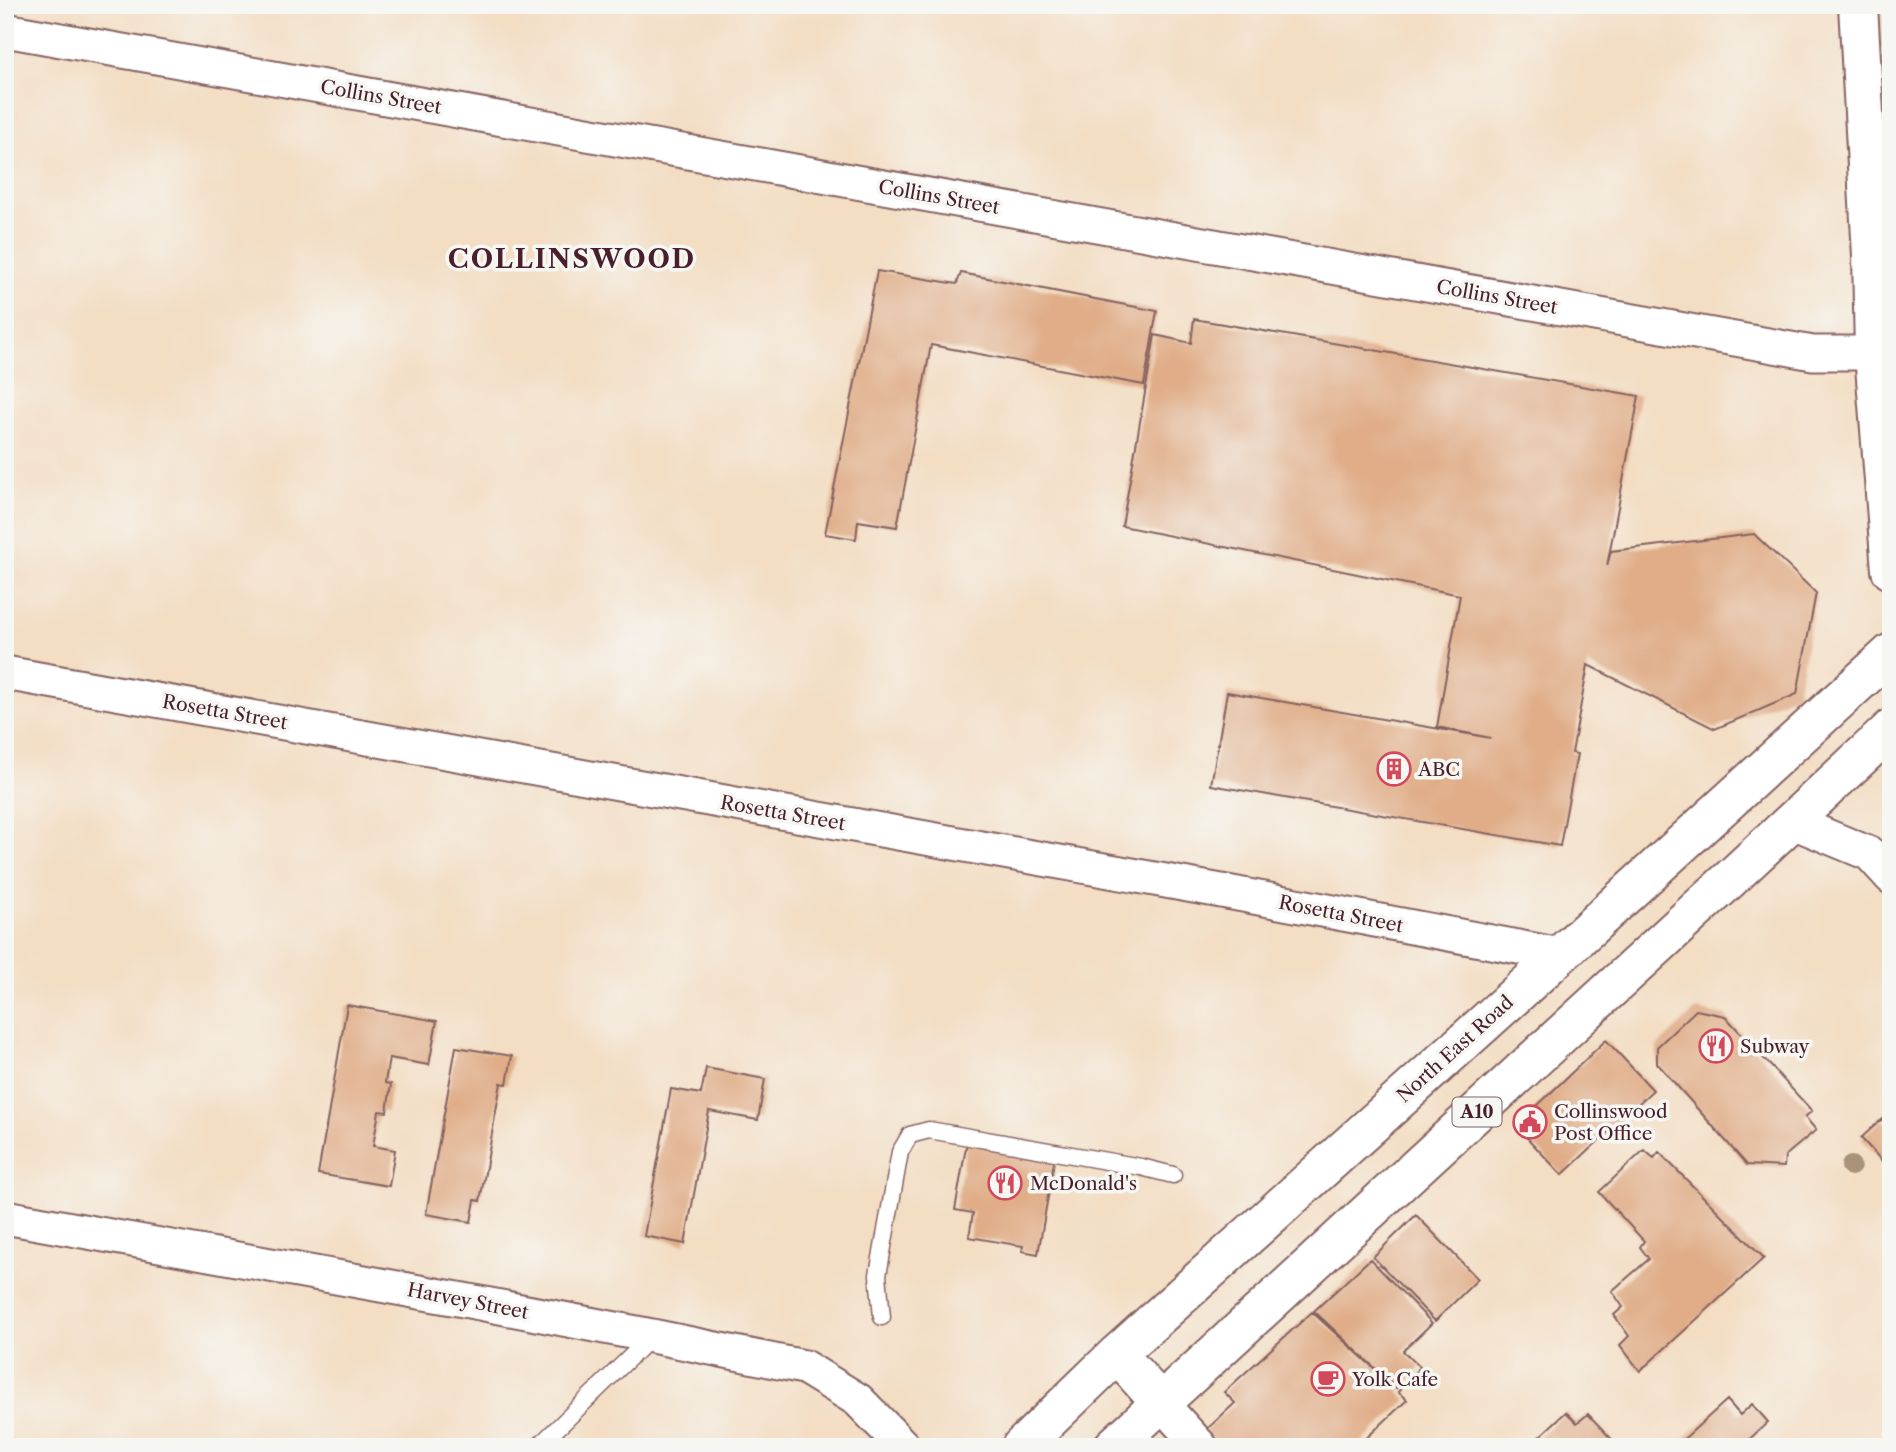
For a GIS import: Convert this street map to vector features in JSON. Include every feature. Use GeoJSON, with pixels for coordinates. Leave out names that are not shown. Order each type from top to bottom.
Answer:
{"type":"FeatureCollection","features":[{"type":"Feature","properties":{"kind":"main road"},"geometry":{"type":"LineString","coordinates":[[1858,5],[1872,256],[1874,353],[1887,458],[1891,570]]}},
{"type":"Feature","properties":{"kind":"main road","name":"North East Road"},"geometry":{"type":"LineString","coordinates":[[1021,1447],[1117,1354],[1891,653]]}},
{"type":"Feature","properties":{"kind":"main road","name":"A10"},"geometry":{"type":"LineString","coordinates":[[1113,1447],[1891,729]]}},
{"type":"Feature","properties":{"kind":"main road"},"geometry":{"type":"LineString","coordinates":[[1117,1354],[1161,1403]]}},
{"type":"Feature","properties":{"kind":"street","name":"Collins Street"},"geometry":{"type":"LineString","coordinates":[[5,30],[1813,353],[1874,353]]}},
{"type":"Feature","properties":{"kind":"street","name":"Rosetta Street"},"geometry":{"type":"LineString","coordinates":[[5,673],[1227,892],[1560,955]]}},
{"type":"Feature","properties":{"kind":"street"},"geometry":{"type":"LineString","coordinates":[[1793,821],[1880,865]]}},
{"type":"Feature","properties":{"kind":"street","name":"Harvey Street"},"geometry":{"type":"LineString","coordinates":[[5,1217],[469,1301],[804,1367],[858,1400],[904,1447]]}},
{"type":"Feature","properties":{"kind":"street"},"geometry":{"type":"LineString","coordinates":[[1161,1403],[1201,1447]]}},
{"type":"Feature","properties":{"kind":"lane"},"geometry":{"type":"LineString","coordinates":[[882,1317],[878,1275],[900,1152],[910,1135],[929,1130],[1173,1175]]}},
{"type":"Feature","properties":{"kind":"lane"},"geometry":{"type":"LineString","coordinates":[[538,1447],[652,1336]]}},
{"type":"Feature","properties":{"kind":"building"},"geometry":{"type":"Polygon","coordinates":[[[877,271],[957,284],[961,273],[1157,311],[1144,385],[931,345],[897,527],[858,521],[856,539],[825,534],[877,271]]]}},
{"type":"Feature","properties":{"kind":"building"},"geometry":{"type":"Polygon","coordinates":[[[1194,319],[1639,396],[1607,566],[1611,551],[1754,534],[1816,593],[1797,694],[1715,729],[1588,665],[1572,753],[1577,754],[1560,846],[1211,785],[1227,692],[1491,738],[1437,727],[1460,595],[1122,526],[1155,335],[1191,343],[1194,319]]]}},
{"type":"Feature","properties":{"kind":"building"},"geometry":{"type":"Polygon","coordinates":[[[347,1005],[437,1021],[429,1065],[389,1058],[385,1083],[391,1084],[387,1112],[379,1111],[373,1146],[395,1150],[389,1186],[318,1174],[347,1005]]]}},
{"type":"Feature","properties":{"kind":"building"},"geometry":{"type":"Polygon","coordinates":[[[1696,1010],[1725,1016],[1812,1111],[1805,1117],[1816,1130],[1785,1156],[1784,1167],[1747,1165],[1657,1063],[1657,1047],[1696,1010]]]}},
{"type":"Feature","properties":{"kind":"building"},"geometry":{"type":"Polygon","coordinates":[[[1606,1040],[1653,1090],[1562,1175],[1516,1126],[1606,1040]]]}},
{"type":"Feature","properties":{"kind":"building"},"geometry":{"type":"Polygon","coordinates":[[[456,1047],[512,1056],[507,1084],[501,1083],[480,1201],[475,1200],[471,1222],[426,1214],[456,1047]]]}},
{"type":"Feature","properties":{"kind":"building"},"geometry":{"type":"Polygon","coordinates":[[[706,1068],[765,1079],[758,1120],[709,1111],[685,1244],[644,1236],[671,1089],[701,1094],[706,1068]]]}},
{"type":"Feature","properties":{"kind":"building"},"geometry":{"type":"Polygon","coordinates":[[[1882,1119],[1891,1128],[1891,1171],[1861,1138],[1882,1119]]]}},
{"type":"Feature","properties":{"kind":"building","name":"McDonald's"},"geometry":{"type":"Polygon","coordinates":[[[967,1141],[1055,1156],[1038,1254],[1022,1251],[1023,1246],[969,1237],[973,1213],[955,1210],[967,1141]]]}},
{"type":"Feature","properties":{"kind":"building"},"geometry":{"type":"Polygon","coordinates":[[[1644,1150],[1654,1158],[1659,1152],[1764,1258],[1640,1371],[1620,1345],[1629,1336],[1614,1315],[1623,1307],[1612,1291],[1649,1259],[1640,1247],[1644,1241],[1599,1192],[1644,1150]]]}},
{"type":"Feature","properties":{"kind":"building"},"geometry":{"type":"Polygon","coordinates":[[[1416,1215],[1478,1279],[1435,1321],[1373,1257],[1416,1215]]]}},
{"type":"Feature","properties":{"kind":"building"},"geometry":{"type":"Polygon","coordinates":[[[1370,1259],[1432,1323],[1403,1351],[1420,1367],[1398,1392],[1407,1400],[1359,1445],[1360,1447],[1220,1447],[1205,1431],[1235,1403],[1224,1392],[1312,1312],[1397,1389],[1314,1311],[1370,1259]]]}},
{"type":"Feature","properties":{"kind":"building"},"geometry":{"type":"Polygon","coordinates":[[[1727,1400],[1740,1415],[1752,1404],[1768,1422],[1741,1447],[1675,1447],[1727,1400]]]}},
{"type":"Feature","properties":{"kind":"building"},"geometry":{"type":"Polygon","coordinates":[[[1566,1412],[1577,1423],[1588,1414],[1619,1447],[1548,1447],[1539,1437],[1566,1412]]]}},
{"type":"Feature","properties":{"kind":"place","name":"ABC"},"geometry":{"type":"Point","coordinates":[1394,769]}},
{"type":"Feature","properties":{"kind":"place","name":"Subway"},"geometry":{"type":"Point","coordinates":[1716,1046]}},
{"type":"Feature","properties":{"kind":"place","name":"Collinswood Post Office"},"geometry":{"type":"Point","coordinates":[1530,1122]}},
{"type":"Feature","properties":{"kind":"place","name":"McDonald's"},"geometry":{"type":"Point","coordinates":[1005,1183]}},
{"type":"Feature","properties":{"kind":"place","name":"Yolk Cafe"},"geometry":{"type":"Point","coordinates":[1328,1379]}},
{"type":"Feature","properties":{"kind":"district","name":"COLLINSWOOD"},"geometry":{"type":"Point","coordinates":[572,259]}}]}
